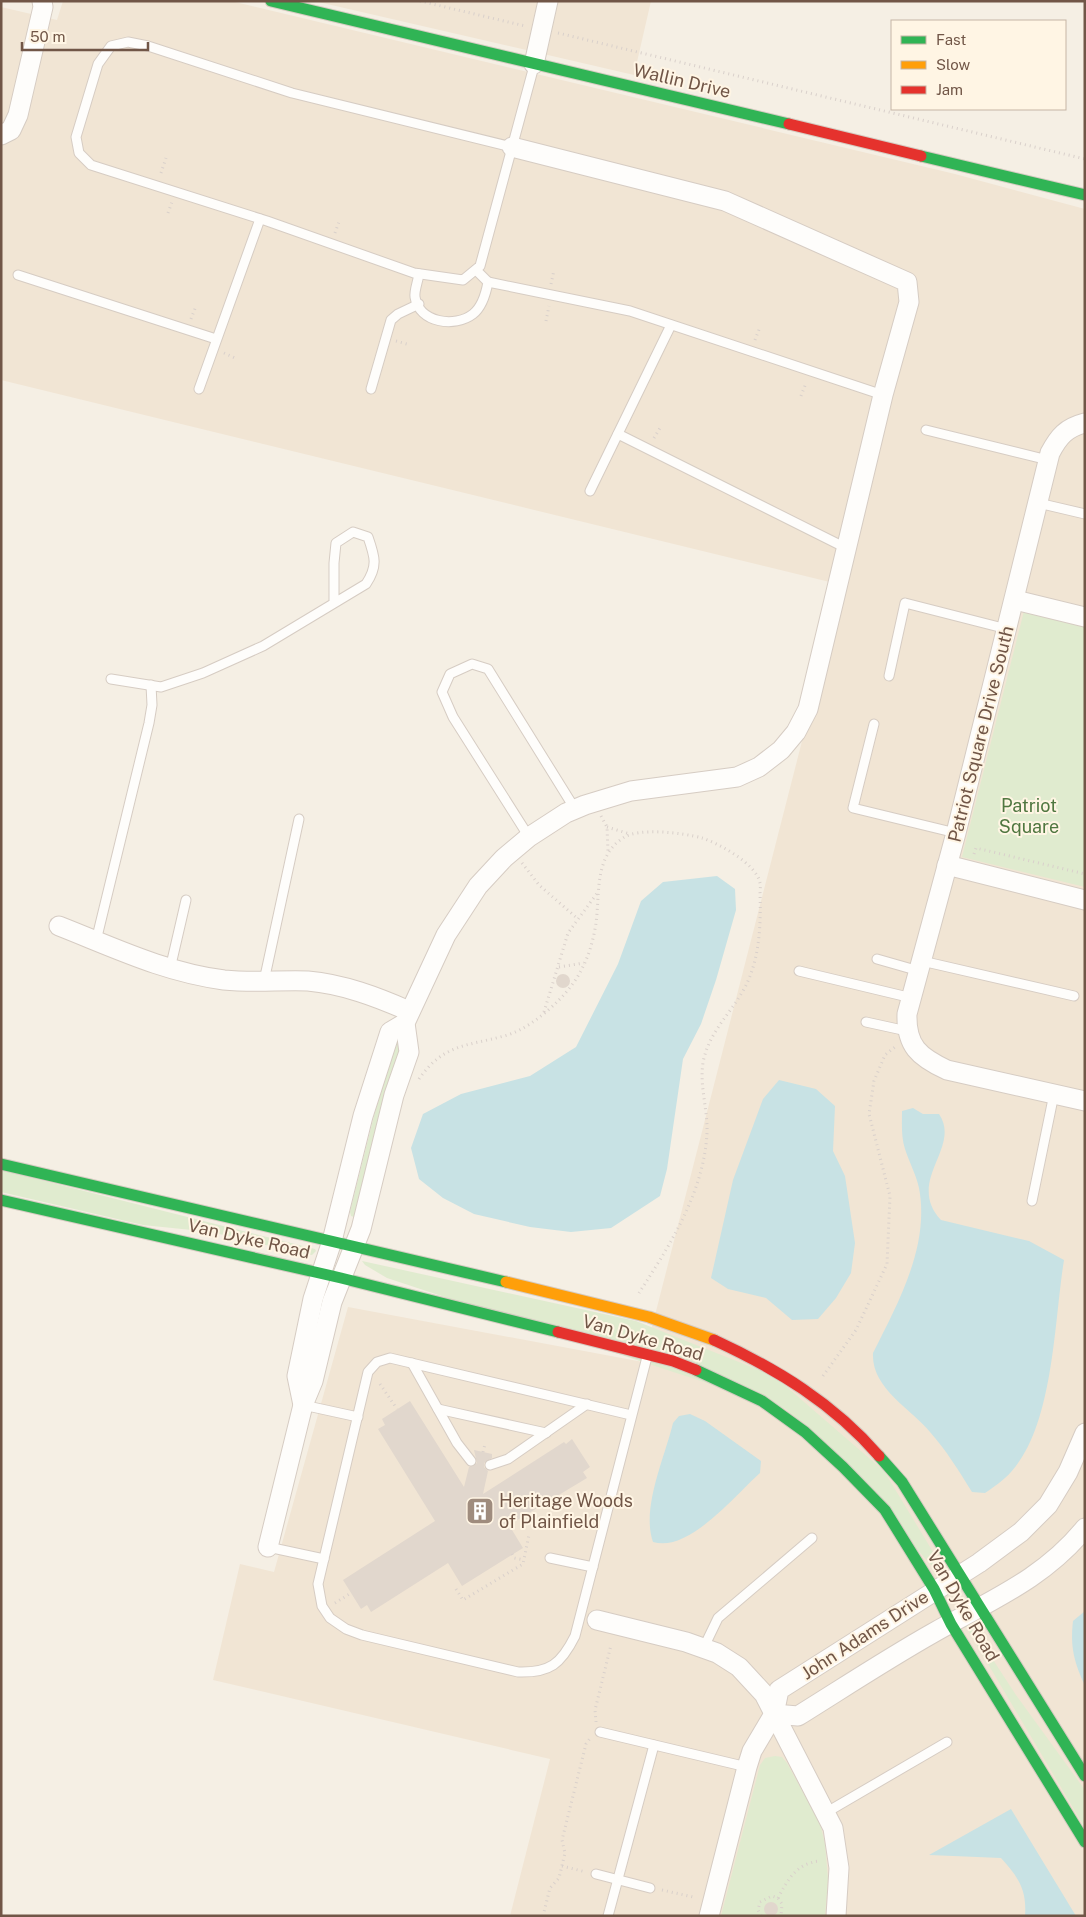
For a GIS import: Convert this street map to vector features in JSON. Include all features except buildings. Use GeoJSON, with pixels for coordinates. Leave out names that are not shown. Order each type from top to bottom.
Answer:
{"type":"FeatureCollection","features":[{"type":"Feature","properties":{"kind":"street","name":"Wallin Drive"},"geometry":{"type":"LineString","coordinates":[[271,1],[1085,195]]}},
{"type":"Feature","properties":{"kind":"street"},"geometry":{"type":"LineString","coordinates":[[534,64],[548,1]]}},
{"type":"Feature","properties":{"kind":"street"},"geometry":{"type":"LineString","coordinates":[[1,135],[11,130],[18,115],[44,3]]}},
{"type":"Feature","properties":{"kind":"street"},"geometry":{"type":"LineString","coordinates":[[303,1405],[297,1376],[313,1299],[332,1241],[363,1116],[390,1032],[407,1017],[446,935],[478,886],[504,858],[529,837],[575,809],[631,791],[737,777],[759,767],[781,750],[796,732],[808,709],[883,395],[909,302],[906,282],[724,201],[512,147]]}},
{"type":"Feature","properties":{"kind":"street","name":"Patriot Square Drive South"},"geometry":{"type":"LineString","coordinates":[[905,1041],[907,1014],[956,833],[1048,460],[1058,438],[1078,425]]}},
{"type":"Feature","properties":{"kind":"street"},"geometry":{"type":"LineString","coordinates":[[1015,600],[1085,617]]}},
{"type":"Feature","properties":{"kind":"street"},"geometry":{"type":"LineString","coordinates":[[947,865],[1085,900]]}},
{"type":"Feature","properties":{"kind":"street"},"geometry":{"type":"LineString","coordinates":[[59,926],[118,952],[170,970],[226,980],[326,984],[361,992],[407,1017]]}},
{"type":"Feature","properties":{"kind":"street"},"geometry":{"type":"LineString","coordinates":[[268,1546],[303,1405],[313,1381],[332,1302],[361,1229],[394,1095],[409,1052],[407,1017]]}},
{"type":"Feature","properties":{"kind":"street"},"geometry":{"type":"LineString","coordinates":[[905,1041],[926,1060],[946,1070],[1085,1101]]}},
{"type":"Feature","properties":{"kind":"street","name":"Van Dyke Road"},"geometry":{"type":"LineString","coordinates":[[1,1164],[648,1317],[699,1333],[755,1359],[800,1386],[859,1433],[902,1482],[1085,1776]]}},
{"type":"Feature","properties":{"kind":"street","name":"Van Dyke Road"},"geometry":{"type":"LineString","coordinates":[[1,1200],[341,1278],[648,1354],[673,1361],[721,1380],[762,1401],[805,1432],[885,1510],[934,1589],[951,1624],[1085,1842]]}},
{"type":"Feature","properties":{"kind":"street","name":"John Adams Drive"},"geometry":{"type":"LineString","coordinates":[[710,1916],[747,1767],[752,1751],[774,1714],[779,1690],[934,1589],[979,1563],[1021,1532],[1048,1506],[1068,1472],[1085,1433]]}},
{"type":"Feature","properties":{"kind":"street","name":"John Adams Drive"},"geometry":{"type":"LineString","coordinates":[[774,1714],[798,1716],[934,1632],[1018,1588],[1070,1547],[1085,1528]]}},
{"type":"Feature","properties":{"kind":"street"},"geometry":{"type":"LineString","coordinates":[[597,1620],[704,1648],[738,1667],[764,1694],[833,1828],[838,1854],[836,1916]]}},
{"type":"Feature","properties":{"kind":"lane"},"geometry":{"type":"LineString","coordinates":[[512,147],[292,93],[148,46],[128,42],[110,46],[98,64],[76,137],[79,154],[91,165],[260,218],[420,274],[463,280],[480,266],[484,255],[534,64]]}},
{"type":"Feature","properties":{"kind":"lane"},"geometry":{"type":"LineString","coordinates":[[199,389],[260,218]]}},
{"type":"Feature","properties":{"kind":"lane"},"geometry":{"type":"LineString","coordinates":[[476,270],[488,282],[630,311],[883,395]]}},
{"type":"Feature","properties":{"kind":"lane"},"geometry":{"type":"LineString","coordinates":[[420,274],[415,297],[423,313],[439,321],[457,320],[474,314],[484,298],[488,282]]}},
{"type":"Feature","properties":{"kind":"lane"},"geometry":{"type":"LineString","coordinates":[[18,275],[216,339]]}},
{"type":"Feature","properties":{"kind":"lane"},"geometry":{"type":"LineString","coordinates":[[372,389],[391,320],[398,314],[419,304]]}},
{"type":"Feature","properties":{"kind":"lane"},"geometry":{"type":"LineString","coordinates":[[590,491],[671,325]]}},
{"type":"Feature","properties":{"kind":"lane"},"geometry":{"type":"LineString","coordinates":[[926,430],[1048,460]]}},
{"type":"Feature","properties":{"kind":"lane"},"geometry":{"type":"LineString","coordinates":[[618,434],[846,548]]}},
{"type":"Feature","properties":{"kind":"lane"},"geometry":{"type":"LineString","coordinates":[[1038,503],[1085,514]]}},
{"type":"Feature","properties":{"kind":"lane"},"geometry":{"type":"LineString","coordinates":[[112,679],[161,687],[211,669],[263,646],[366,584],[374,572],[374,554],[368,537],[353,532],[336,543],[333,584],[334,603]]}},
{"type":"Feature","properties":{"kind":"lane"},"geometry":{"type":"LineString","coordinates":[[889,676],[905,603],[1007,629]]}},
{"type":"Feature","properties":{"kind":"lane"},"geometry":{"type":"LineString","coordinates":[[529,837],[454,717],[442,692],[450,674],[472,664],[488,669],[575,809]]}},
{"type":"Feature","properties":{"kind":"lane"},"geometry":{"type":"LineString","coordinates":[[96,941],[149,723],[152,705],[151,685]]}},
{"type":"Feature","properties":{"kind":"lane"},"geometry":{"type":"LineString","coordinates":[[874,724],[853,808],[956,833]]}},
{"type":"Feature","properties":{"kind":"lane"},"geometry":{"type":"LineString","coordinates":[[264,981],[299,819]]}},
{"type":"Feature","properties":{"kind":"lane"},"geometry":{"type":"LineString","coordinates":[[170,970],[186,900]]}},
{"type":"Feature","properties":{"kind":"lane"},"geometry":{"type":"LineString","coordinates":[[878,959],[1074,996]]}},
{"type":"Feature","properties":{"kind":"lane"},"geometry":{"type":"LineString","coordinates":[[799,971],[912,998]]}},
{"type":"Feature","properties":{"kind":"lane"},"geometry":{"type":"LineString","coordinates":[[866,1022],[905,1041]]}},
{"type":"Feature","properties":{"kind":"lane"},"geometry":{"type":"LineString","coordinates":[[1032,1201],[1054,1094]]}},
{"type":"Feature","properties":{"kind":"lane"},"geometry":{"type":"LineString","coordinates":[[631,1415],[390,1358],[377,1362],[368,1372],[318,1584],[322,1606],[337,1625],[362,1635],[518,1672],[534,1672],[548,1669],[560,1660],[569,1649],[575,1636],[648,1354]]}},
{"type":"Feature","properties":{"kind":"lane"},"geometry":{"type":"LineString","coordinates":[[412,1363],[457,1443],[471,1461]]}},
{"type":"Feature","properties":{"kind":"lane"},"geometry":{"type":"LineString","coordinates":[[490,1465],[508,1459],[587,1404]]}},
{"type":"Feature","properties":{"kind":"lane"},"geometry":{"type":"LineString","coordinates":[[303,1405],[358,1417]]}},
{"type":"Feature","properties":{"kind":"lane"},"geometry":{"type":"LineString","coordinates":[[438,1408],[546,1433]]}},
{"type":"Feature","properties":{"kind":"lane"},"geometry":{"type":"LineString","coordinates":[[704,1648],[718,1618],[812,1538]]}},
{"type":"Feature","properties":{"kind":"lane"},"geometry":{"type":"LineString","coordinates":[[268,1546],[324,1559]]}},
{"type":"Feature","properties":{"kind":"lane"},"geometry":{"type":"LineString","coordinates":[[550,1558],[593,1567]]}},
{"type":"Feature","properties":{"kind":"lane"},"geometry":{"type":"LineString","coordinates":[[596,1732],[747,1767]]}},
{"type":"Feature","properties":{"kind":"lane"},"geometry":{"type":"LineString","coordinates":[[826,1812],[947,1742]]}},
{"type":"Feature","properties":{"kind":"lane"},"geometry":{"type":"LineString","coordinates":[[608,1916],[654,1745]]}},
{"type":"Feature","properties":{"kind":"lane"},"geometry":{"type":"LineString","coordinates":[[596,1874],[650,1888]]}},
{"type":"Feature","properties":{"kind":"path"},"geometry":{"type":"LineString","coordinates":[[420,1],[528,26]]}},
{"type":"Feature","properties":{"kind":"path"},"geometry":{"type":"LineString","coordinates":[[557,33],[1085,159]]}},
{"type":"Feature","properties":{"kind":"path"},"geometry":{"type":"LineString","coordinates":[[161,173],[166,158]]}},
{"type":"Feature","properties":{"kind":"path"},"geometry":{"type":"LineString","coordinates":[[168,213],[172,200]]}},
{"type":"Feature","properties":{"kind":"path"},"geometry":{"type":"LineString","coordinates":[[334,236],[340,219]]}},
{"type":"Feature","properties":{"kind":"path"},"geometry":{"type":"LineString","coordinates":[[551,285],[554,270]]}},
{"type":"Feature","properties":{"kind":"path"},"geometry":{"type":"LineString","coordinates":[[191,320],[196,306]]}},
{"type":"Feature","properties":{"kind":"path"},"geometry":{"type":"LineString","coordinates":[[546,321],[549,306]]}},
{"type":"Feature","properties":{"kind":"path"},"geometry":{"type":"LineString","coordinates":[[755,341],[760,327]]}},
{"type":"Feature","properties":{"kind":"path"},"geometry":{"type":"LineString","coordinates":[[395,340],[410,344]]}},
{"type":"Feature","properties":{"kind":"path"},"geometry":{"type":"LineString","coordinates":[[221,352],[236,358]]}},
{"type":"Feature","properties":{"kind":"path"},"geometry":{"type":"LineString","coordinates":[[801,396],[806,382]]}},
{"type":"Feature","properties":{"kind":"path"},"geometry":{"type":"LineString","coordinates":[[653,440],[660,428]]}},
{"type":"Feature","properties":{"kind":"path"},"geometry":{"type":"LineString","coordinates":[[608,852],[607,827],[630,834],[658,832],[699,837],[718,844],[744,862],[760,882],[761,929],[751,974],[744,990],[718,1024],[704,1059],[702,1074],[707,1135],[694,1194],[660,1260],[639,1293]]}},
{"type":"Feature","properties":{"kind":"path"},"geometry":{"type":"LineString","coordinates":[[416,1085],[427,1068],[450,1049],[507,1035],[543,1014],[571,986],[585,963],[596,926],[598,891],[603,863],[608,852],[616,842],[630,834]]}},
{"type":"Feature","properties":{"kind":"path"},"geometry":{"type":"LineString","coordinates":[[976,848],[1085,874]]}},
{"type":"Feature","properties":{"kind":"path"},"geometry":{"type":"LineString","coordinates":[[521,861],[539,885],[578,919]]}},
{"type":"Feature","properties":{"kind":"path"},"geometry":{"type":"LineString","coordinates":[[543,1014],[568,933],[598,891]]}},
{"type":"Feature","properties":{"kind":"path"},"geometry":{"type":"LineString","coordinates":[[559,967],[585,963]]}},
{"type":"Feature","properties":{"kind":"path"},"geometry":{"type":"LineString","coordinates":[[821,1378],[856,1330],[887,1264],[890,1196],[869,1114],[874,1081],[885,1055],[905,1041]]}},
{"type":"Feature","properties":{"kind":"path"},"geometry":{"type":"LineString","coordinates":[[380,1384],[397,1409]]}},
{"type":"Feature","properties":{"kind":"path"},"geometry":{"type":"LineString","coordinates":[[483,1452],[485,1444]]}},
{"type":"Feature","properties":{"kind":"path"},"geometry":{"type":"LineString","coordinates":[[456,1589],[463,1600],[523,1564],[529,1535]]}},
{"type":"Feature","properties":{"kind":"path"},"geometry":{"type":"LineString","coordinates":[[512,1554],[514,1558],[524,1560]]}},
{"type":"Feature","properties":{"kind":"path"},"geometry":{"type":"LineString","coordinates":[[332,1604],[351,1593]]}},
{"type":"Feature","properties":{"kind":"path"},"geometry":{"type":"LineString","coordinates":[[543,1916],[550,1888],[559,1878],[562,1866],[565,1853],[562,1840],[586,1744],[596,1732],[595,1710],[611,1645]]}},
{"type":"Feature","properties":{"kind":"path"},"geometry":{"type":"LineString","coordinates":[[778,1898],[796,1871],[812,1862],[826,1860]]}},
{"type":"Feature","properties":{"kind":"path"},"geometry":{"type":"LineString","coordinates":[[562,1866],[596,1874]]}},
{"type":"Feature","properties":{"kind":"path"},"geometry":{"type":"LineString","coordinates":[[650,1888],[693,1897]]}},
{"type":"Feature","properties":{"kind":"path"},"geometry":{"type":"LineString","coordinates":[[761,1916],[759,1906],[763,1899],[772,1896],[778,1898],[783,1908],[782,1915]]}},
{"type":"Feature","properties":{"kind":"shaded area"},"geometry":{"type":"Polygon","coordinates":[[[63,1],[231,1],[955,174],[1085,209],[1085,1916],[510,1916],[550,1759],[213,1680],[240,1564],[274,1572],[348,1307],[643,1362],[842,585],[1,380],[1,7],[57,20],[63,1]]]}},
{"type":"Feature","properties":{"kind":"shaded area"},"geometry":{"type":"Polygon","coordinates":[[[314,1],[651,1],[634,75],[314,1]]]}},
{"type":"Feature","properties":{"kind":"green space","name":"Patriot Square"},"geometry":{"type":"Polygon","coordinates":[[[1024,611],[1085,625],[1085,887],[962,857],[1024,611]]]}},
{"type":"Feature","properties":{"kind":"green space"},"geometry":{"type":"Polygon","coordinates":[[[397,1035],[401,1045],[357,1215],[354,1217],[351,1216],[350,1212],[390,1052],[397,1035]]]}},
{"type":"Feature","properties":{"kind":"green space"},"geometry":{"type":"Polygon","coordinates":[[[1,1170],[315,1249],[316,1251],[312,1255],[304,1254],[211,1232],[143,1225],[1,1192],[1,1170]]]}},
{"type":"Feature","properties":{"kind":"green space"},"geometry":{"type":"Polygon","coordinates":[[[362,1261],[636,1321],[774,1376],[884,1471],[944,1570],[936,1570],[786,1409],[387,1278],[365,1265],[362,1261]]]}},
{"type":"Feature","properties":{"kind":"green space"},"geometry":{"type":"Polygon","coordinates":[[[969,1623],[1016,1695],[1085,1790],[1085,1828],[965,1625],[969,1623]]]}},
{"type":"Feature","properties":{"kind":"green space"},"geometry":{"type":"Polygon","coordinates":[[[782,1757],[787,1763],[820,1823],[825,1844],[828,1879],[825,1916],[721,1916],[760,1765],[765,1758],[782,1757]]]}},
{"type":"Feature","properties":{"kind":"water"},"geometry":{"type":"Polygon","coordinates":[[[717,876],[735,889],[736,910],[701,1024],[683,1059],[667,1169],[660,1196],[611,1228],[571,1232],[530,1227],[474,1214],[443,1198],[419,1179],[411,1148],[423,1114],[461,1094],[530,1076],[576,1047],[618,964],[641,901],[663,882],[717,876]]]}},
{"type":"Feature","properties":{"kind":"water"},"geometry":{"type":"Polygon","coordinates":[[[779,1080],[816,1089],[835,1106],[833,1151],[845,1176],[855,1243],[851,1273],[836,1298],[818,1319],[792,1320],[766,1298],[728,1289],[711,1278],[733,1180],[763,1099],[779,1080]]]}},
{"type":"Feature","properties":{"kind":"water"},"geometry":{"type":"Polygon","coordinates":[[[913,1108],[923,1114],[939,1114],[944,1127],[944,1139],[931,1178],[929,1192],[932,1206],[941,1220],[1029,1241],[1064,1260],[1050,1371],[1036,1428],[1025,1452],[1011,1472],[985,1493],[972,1492],[936,1439],[885,1387],[878,1377],[874,1365],[873,1353],[910,1274],[920,1231],[919,1188],[905,1149],[902,1130],[902,1111],[913,1108]]]}},
{"type":"Feature","properties":{"kind":"water"},"geometry":{"type":"Polygon","coordinates":[[[690,1414],[705,1421],[761,1461],[760,1473],[711,1520],[696,1531],[681,1539],[667,1543],[653,1542],[650,1529],[650,1514],[660,1467],[673,1423],[679,1416],[690,1414]]]}},
{"type":"Feature","properties":{"kind":"water"},"geometry":{"type":"Polygon","coordinates":[[[1085,1611],[1085,1686],[1076,1662],[1072,1639],[1073,1621],[1085,1611]]]}},
{"type":"Feature","properties":{"kind":"water"},"geometry":{"type":"Polygon","coordinates":[[[1011,1809],[1076,1916],[1025,1916],[1023,1891],[1017,1878],[1001,1858],[929,1855],[1011,1809]]]}},
{"type":"Feature","properties":{"kind":"traffic: fast"},"geometry":{"type":"LineString","coordinates":[[271,1],[789,124]]}},
{"type":"Feature","properties":{"kind":"traffic: fast"},"geometry":{"type":"LineString","coordinates":[[921,156],[1085,195]]}},
{"type":"Feature","properties":{"kind":"traffic: fast"},"geometry":{"type":"LineString","coordinates":[[1,1164],[506,1282]]}},
{"type":"Feature","properties":{"kind":"traffic: fast"},"geometry":{"type":"LineString","coordinates":[[1,1200],[341,1278],[558,1332]]}},
{"type":"Feature","properties":{"kind":"traffic: fast"},"geometry":{"type":"LineString","coordinates":[[696,1370],[762,1401],[805,1432],[885,1510],[934,1589],[951,1624],[1085,1842]]}},
{"type":"Feature","properties":{"kind":"traffic: fast"},"geometry":{"type":"LineString","coordinates":[[879,1456],[902,1482],[1085,1776]]}},
{"type":"Feature","properties":{"kind":"traffic: slow"},"geometry":{"type":"LineString","coordinates":[[506,1282],[649,1317],[714,1340]]}},
{"type":"Feature","properties":{"kind":"traffic: jam"},"geometry":{"type":"LineString","coordinates":[[789,124],[921,156]]}},
{"type":"Feature","properties":{"kind":"traffic: jam"},"geometry":{"type":"LineString","coordinates":[[558,1332],[673,1361],[696,1370]]}},
{"type":"Feature","properties":{"kind":"traffic: jam"},"geometry":{"type":"LineString","coordinates":[[714,1340],[782,1375],[803,1389],[843,1420],[879,1456]]}},
{"type":"Feature","properties":{"kind":"place","name":"Heritage Woods of Plainfield"},"geometry":{"type":"Point","coordinates":[480,1511]}}]}
